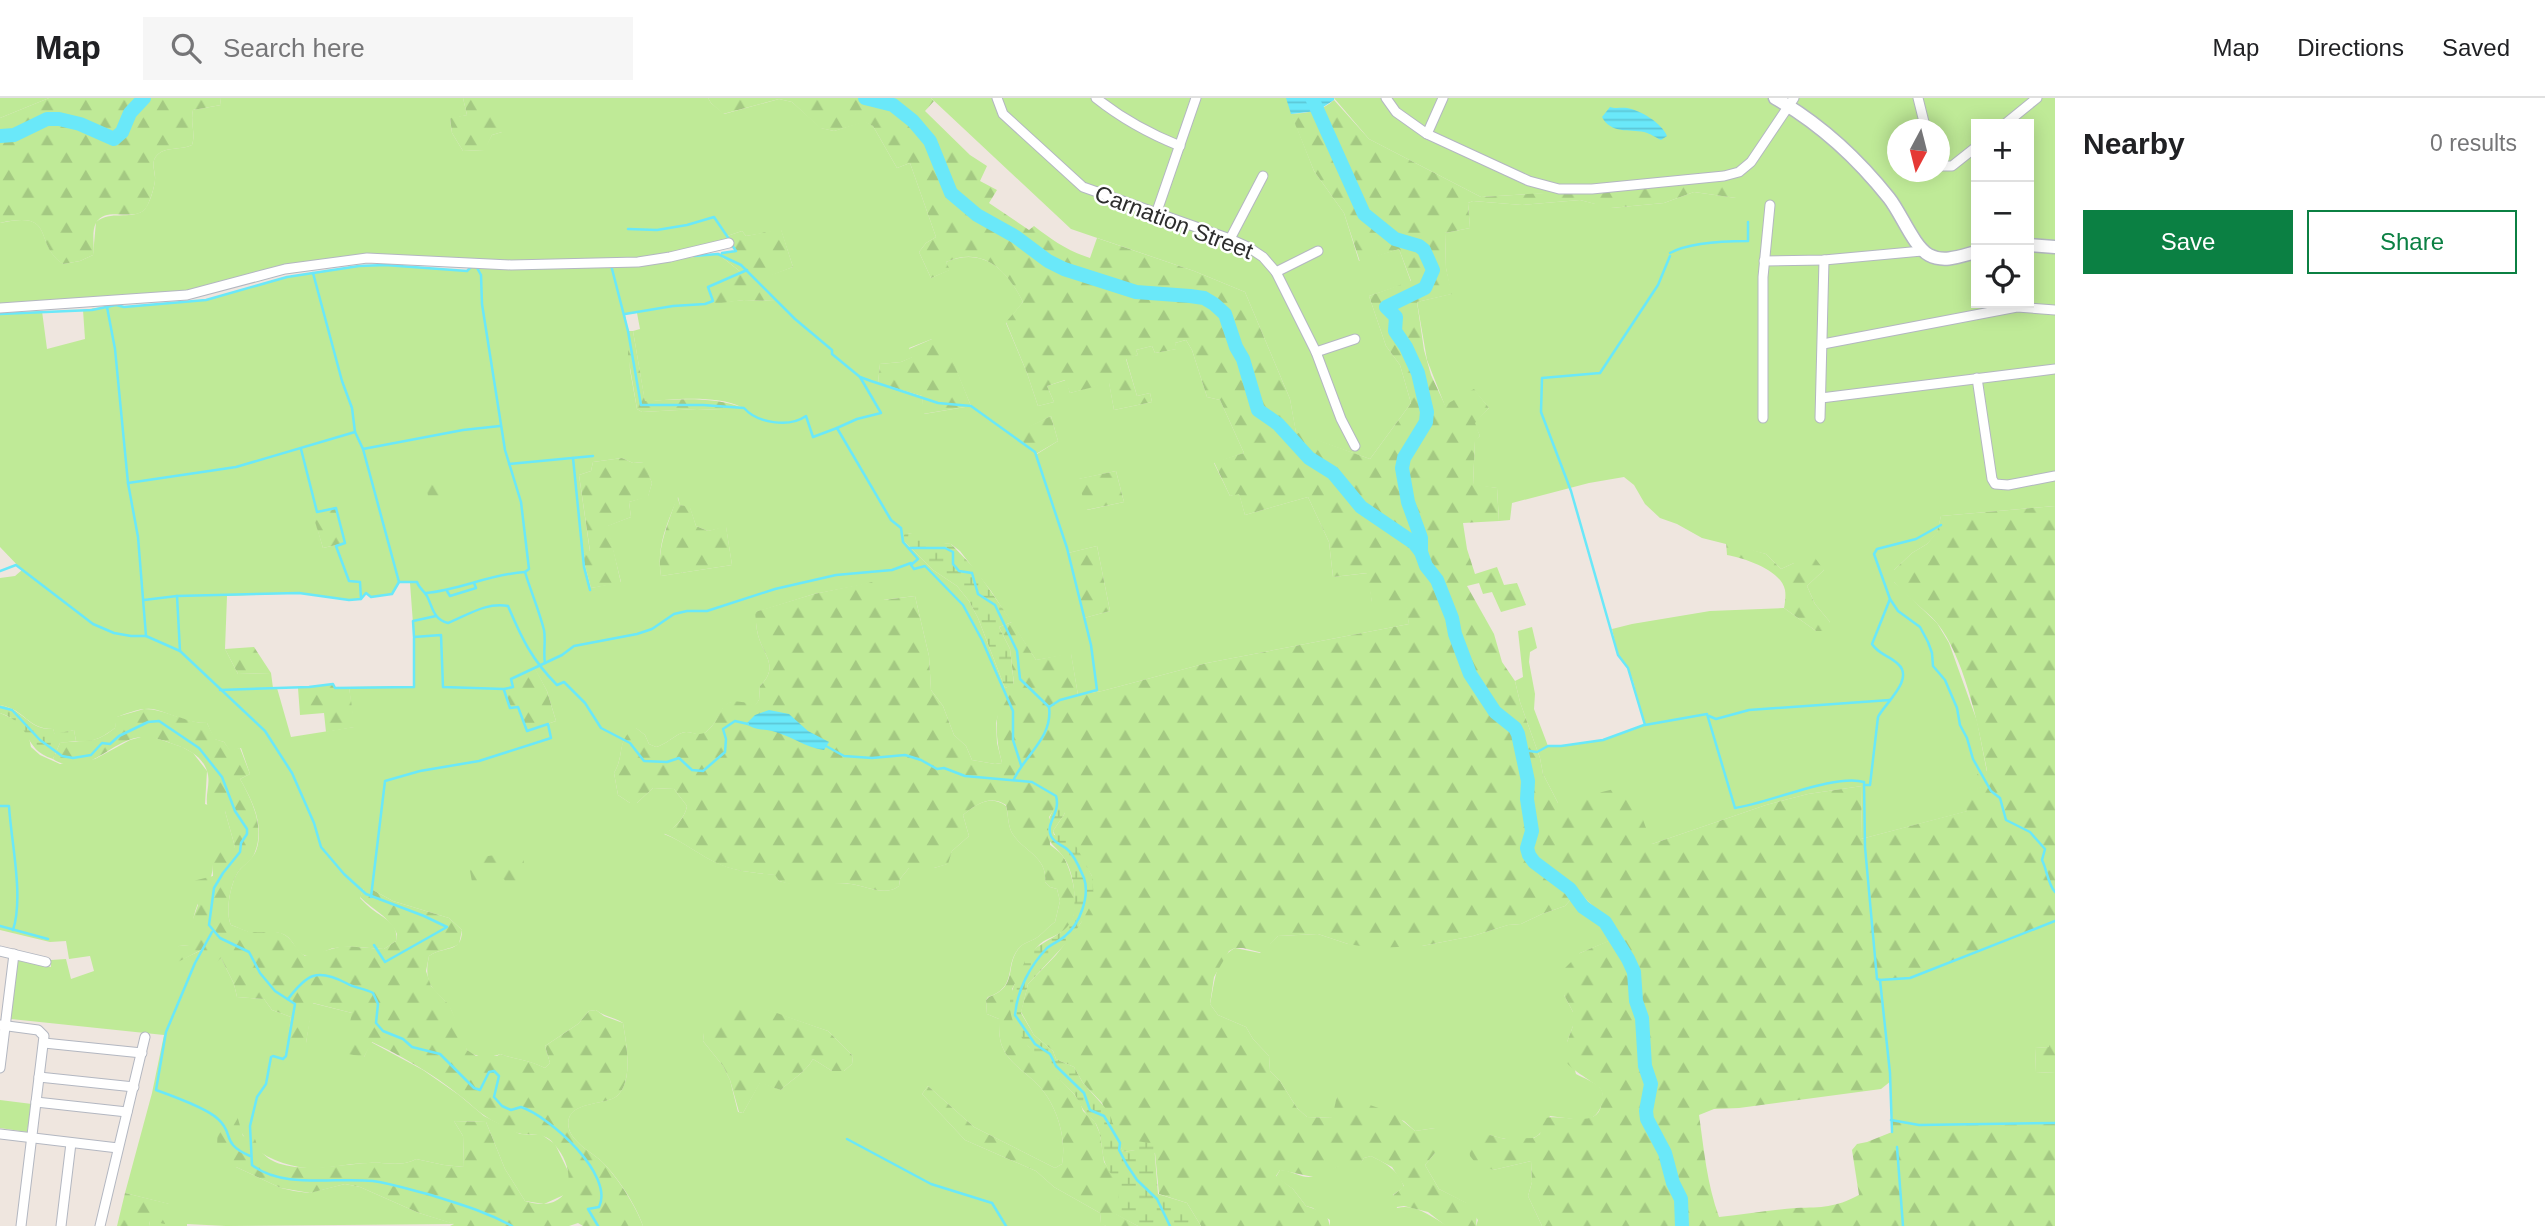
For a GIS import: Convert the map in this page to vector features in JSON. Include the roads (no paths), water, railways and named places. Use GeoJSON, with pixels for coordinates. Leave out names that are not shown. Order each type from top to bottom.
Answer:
{"type":"FeatureCollection","features":[{"type":"Feature","properties":{"kind":"street","name":"Carnation Street"},"geometry":{"type":"LineString","coordinates":[[997,98],[1003,114],[1083,187],[1230,239],[1264,257],[1276,272],[1316,352],[1340,419],[1355,446]]}},
{"type":"Feature","properties":{"kind":"street"},"geometry":{"type":"LineString","coordinates":[[1096,98],[1158,137],[1180,146]]}},
{"type":"Feature","properties":{"kind":"street"},"geometry":{"type":"LineString","coordinates":[[1156,214],[1196,98]]}},
{"type":"Feature","properties":{"kind":"street"},"geometry":{"type":"LineString","coordinates":[[1386,98],[1396,112],[1427,134],[1529,181],[1559,189],[1592,189],[1724,176],[1739,172],[1751,162],[1791,102]]}},
{"type":"Feature","properties":{"kind":"street"},"geometry":{"type":"LineString","coordinates":[[1427,134],[1443,98]]}},
{"type":"Feature","properties":{"kind":"street"},"geometry":{"type":"LineString","coordinates":[[1776,98],[1791,102],[1841,145],[1890,198],[1922,251],[1945,259],[1971,253]]}},
{"type":"Feature","properties":{"kind":"street"},"geometry":{"type":"LineString","coordinates":[[1917,98],[1923,119]]}},
{"type":"Feature","properties":{"kind":"street"},"geometry":{"type":"LineString","coordinates":[[2011,119],[2038,98]]}},
{"type":"Feature","properties":{"kind":"street"},"geometry":{"type":"LineString","coordinates":[[1950,166],[1971,151]]}},
{"type":"Feature","properties":{"kind":"street"},"geometry":{"type":"LineString","coordinates":[[1230,239],[1263,176]]}},
{"type":"Feature","properties":{"kind":"street"},"geometry":{"type":"LineString","coordinates":[[1763,418],[1764,261],[1770,205]]}},
{"type":"Feature","properties":{"kind":"street"},"geometry":{"type":"LineString","coordinates":[[0,308],[187,295],[285,269],[367,258],[511,265],[638,262],[729,243]]}},
{"type":"Feature","properties":{"kind":"street"},"geometry":{"type":"LineString","coordinates":[[2034,245],[2055,247]]}},
{"type":"Feature","properties":{"kind":"street"},"geometry":{"type":"LineString","coordinates":[[1276,272],[1318,251]]}},
{"type":"Feature","properties":{"kind":"street"},"geometry":{"type":"LineString","coordinates":[[1764,261],[1824,260],[1922,251]]}},
{"type":"Feature","properties":{"kind":"street"},"geometry":{"type":"LineString","coordinates":[[1820,418],[1824,260]]}},
{"type":"Feature","properties":{"kind":"street"},"geometry":{"type":"LineString","coordinates":[[1823,344],[2017,307],[2055,310]]}},
{"type":"Feature","properties":{"kind":"street"},"geometry":{"type":"LineString","coordinates":[[1316,352],[1355,339]]}},
{"type":"Feature","properties":{"kind":"street"},"geometry":{"type":"LineString","coordinates":[[1821,398],[2055,369]]}},
{"type":"Feature","properties":{"kind":"street"},"geometry":{"type":"LineString","coordinates":[[1977,378],[1992,479],[1995,484],[2008,485],[2055,477]]}},
{"type":"Feature","properties":{"kind":"street"},"geometry":{"type":"LineString","coordinates":[[0,951],[46,962]]}},
{"type":"Feature","properties":{"kind":"street"},"geometry":{"type":"LineString","coordinates":[[0,1068],[5,984],[14,954]]}},
{"type":"Feature","properties":{"kind":"street"},"geometry":{"type":"LineString","coordinates":[[3,1025],[40,1030],[44,1034],[21,1226]]}},
{"type":"Feature","properties":{"kind":"street"},"geometry":{"type":"LineString","coordinates":[[100,1226],[145,1037]]}},
{"type":"Feature","properties":{"kind":"street"},"geometry":{"type":"LineString","coordinates":[[44,1043],[142,1053]]}},
{"type":"Feature","properties":{"kind":"street"},"geometry":{"type":"LineString","coordinates":[[40,1077],[134,1087]]}},
{"type":"Feature","properties":{"kind":"street"},"geometry":{"type":"LineString","coordinates":[[36,1102],[127,1112]]}},
{"type":"Feature","properties":{"kind":"street"},"geometry":{"type":"LineString","coordinates":[[0,1134],[118,1148]]}},
{"type":"Feature","properties":{"kind":"street"},"geometry":{"type":"LineString","coordinates":[[61,1226],[71,1143]]}},
{"type":"Feature","properties":{"kind":"water"},"geometry":{"type":"Polygon","coordinates":[[[1286,98],[1334,100],[1317,111],[1291,114],[1286,98]]]}},
{"type":"Feature","properties":{"kind":"water"},"geometry":{"type":"Polygon","coordinates":[[[1610,107],[1632,109],[1644,114],[1656,122],[1667,136],[1661,140],[1644,132],[1610,126],[1602,117],[1610,107]]]}},
{"type":"Feature","properties":{"kind":"water"},"geometry":{"type":"Polygon","coordinates":[[[769,710],[789,714],[808,731],[829,742],[824,750],[746,724],[755,715],[769,710]]]}},
{"type":"Feature","properties":{"kind":"waterway"},"geometry":{"type":"LineString","coordinates":[[0,136],[14,135],[47,119],[59,119],[80,124],[114,139],[122,132],[130,113],[144,98]]}},
{"type":"Feature","properties":{"kind":"waterway"},"geometry":{"type":"LineString","coordinates":[[865,98],[893,105],[913,121],[930,141],[951,193],[977,215],[1016,237],[1048,261],[1064,269],[1136,292],[1204,298],[1214,304],[1225,314],[1243,359],[1258,410],[1278,424],[1309,458],[1333,473],[1361,507],[1414,543],[1421,552]]}},
{"type":"Feature","properties":{"kind":"waterway"},"geometry":{"type":"LineString","coordinates":[[1312,98],[1364,214],[1395,239],[1424,250],[1433,270],[1425,288],[1386,307],[1396,317],[1395,331],[1418,373],[1427,412],[1426,422],[1404,458],[1402,468],[1408,502],[1421,538],[1421,552],[1426,566],[1437,580],[1470,674],[1495,712],[1515,728],[1518,734],[1528,781],[1527,799],[1532,831],[1527,848],[1529,855],[1534,862],[1570,889],[1583,907],[1605,922],[1634,972],[1636,1001],[1642,1018],[1645,1066],[1651,1084],[1647,1119],[1665,1153],[1673,1183],[1681,1199],[1682,1226]]}},
{"type":"Feature","properties":{"kind":"waterway"},"geometry":{"type":"LineString","coordinates":[[628,229],[657,230],[714,217],[729,239]]}},
{"type":"Feature","properties":{"kind":"waterway"},"geometry":{"type":"LineString","coordinates":[[1670,253],[1697,244],[1748,241],[1748,222]]}},
{"type":"Feature","properties":{"kind":"waterway"},"geometry":{"type":"LineString","coordinates":[[722,253],[736,251],[732,245]]}},
{"type":"Feature","properties":{"kind":"waterway"},"geometry":{"type":"LineString","coordinates":[[694,256],[718,254],[741,265],[795,319],[832,350],[832,354],[860,377],[938,403],[971,406],[1035,452],[1067,548],[1091,645],[1097,690],[1060,700],[1049,707]]}},
{"type":"Feature","properties":{"kind":"waterway"},"geometry":{"type":"LineString","coordinates":[[1670,256],[1658,285],[1600,373],[1542,378],[1541,412],[1571,491],[1618,655],[1628,668],[1645,725],[1707,714],[1735,808],[1819,785],[1852,780],[1864,782],[1865,847],[1877,979],[1880,980],[1890,1073],[1892,1132]]}},
{"type":"Feature","properties":{"kind":"waterway"},"geometry":{"type":"LineString","coordinates":[[0,314],[92,310],[116,305],[124,307],[206,300],[287,277],[359,266],[385,265],[467,271],[472,266]]}},
{"type":"Feature","properties":{"kind":"waterway"},"geometry":{"type":"LineString","coordinates":[[611,265],[628,331],[641,405],[744,408],[757,417],[782,423],[806,416],[813,437],[837,428],[891,520],[901,528],[903,542],[918,559],[911,565],[914,569],[925,566],[963,605],[982,640],[1013,711],[1013,740],[1021,765]]}},
{"type":"Feature","properties":{"kind":"waterway"},"geometry":{"type":"LineString","coordinates":[[476,266],[481,275],[482,304],[505,450],[521,502],[529,569],[525,572],[544,630],[545,663]]}},
{"type":"Feature","properties":{"kind":"waterway"},"geometry":{"type":"LineString","coordinates":[[625,314],[705,304],[713,301],[708,287],[747,270]]}},
{"type":"Feature","properties":{"kind":"waterway"},"geometry":{"type":"LineString","coordinates":[[313,273],[342,381],[352,408],[355,432],[363,449],[399,582]]}},
{"type":"Feature","properties":{"kind":"waterway"},"geometry":{"type":"LineString","coordinates":[[107,307],[115,349],[128,483],[138,537],[146,636]]}},
{"type":"Feature","properties":{"kind":"waterway"},"geometry":{"type":"LineString","coordinates":[[837,428],[881,413],[860,377]]}},
{"type":"Feature","properties":{"kind":"waterway"},"geometry":{"type":"LineString","coordinates":[[363,449],[463,430],[500,426]]}},
{"type":"Feature","properties":{"kind":"waterway"},"geometry":{"type":"LineString","coordinates":[[128,483],[236,467],[355,432]]}},
{"type":"Feature","properties":{"kind":"waterway"},"geometry":{"type":"LineString","coordinates":[[301,449],[317,512],[336,508],[345,543],[336,546],[349,581],[360,582],[361,599]]}},
{"type":"Feature","properties":{"kind":"waterway"},"geometry":{"type":"LineString","coordinates":[[509,464],[593,456]]}},
{"type":"Feature","properties":{"kind":"waterway"},"geometry":{"type":"LineString","coordinates":[[573,458],[584,567],[590,590]]}},
{"type":"Feature","properties":{"kind":"waterway"},"geometry":{"type":"LineString","coordinates":[[1866,785],[1870,785],[1878,717],[1897,691],[1903,677],[1898,664],[1872,644],[1890,599],[1874,554],[1877,549],[1916,539],[1941,525]]}},
{"type":"Feature","properties":{"kind":"waterway"},"geometry":{"type":"LineString","coordinates":[[910,548],[945,548],[953,552],[953,564],[959,571],[972,573],[978,594],[995,605],[1017,651],[1020,679],[1049,707],[1049,718],[1043,736],[1014,779]]}},
{"type":"Feature","properties":{"kind":"waterway"},"geometry":{"type":"LineString","coordinates":[[436,616],[413,621],[414,637],[441,635],[443,687],[504,689],[513,687],[511,679],[562,655],[574,646],[637,634],[652,629],[674,614],[707,611],[775,589],[836,575],[892,570],[911,563]]}},
{"type":"Feature","properties":{"kind":"waterway"},"geometry":{"type":"LineString","coordinates":[[0,571],[16,565],[93,624],[114,633],[146,636],[180,651],[265,731],[292,773],[314,823],[321,847],[344,874],[366,894],[447,927],[385,962],[374,945]]}},
{"type":"Feature","properties":{"kind":"waterway"},"geometry":{"type":"LineString","coordinates":[[426,593],[525,572]]}},
{"type":"Feature","properties":{"kind":"waterway"},"geometry":{"type":"LineString","coordinates":[[144,600],[177,596],[299,593],[349,600],[361,599],[366,593],[371,597],[392,594],[399,582],[417,582],[436,616],[448,623],[492,606],[508,606],[528,649],[548,676],[557,685],[564,682],[585,703],[601,728],[630,743],[644,761],[667,762],[679,758],[692,770],[703,771],[725,752],[726,739],[723,729],[735,721],[748,724]]}},
{"type":"Feature","properties":{"kind":"waterway"},"geometry":{"type":"LineString","coordinates":[[447,591],[450,596],[476,588],[474,583]]}},
{"type":"Feature","properties":{"kind":"waterway"},"geometry":{"type":"LineString","coordinates":[[177,596],[180,651]]}},
{"type":"Feature","properties":{"kind":"waterway"},"geometry":{"type":"LineString","coordinates":[[1890,599],[1898,611],[1920,627],[1932,653],[1933,666],[1945,680],[1957,708],[1960,725],[1973,759],[1991,791],[2000,798],[2006,820],[2030,832],[2045,849],[2042,860],[2055,892]]}},
{"type":"Feature","properties":{"kind":"waterway"},"geometry":{"type":"LineString","coordinates":[[220,690],[333,684],[335,688],[414,687],[414,638]]}},
{"type":"Feature","properties":{"kind":"waterway"},"geometry":{"type":"LineString","coordinates":[[371,897],[385,781],[420,771],[479,761],[551,738],[548,724],[527,731],[518,707],[510,708],[504,690]]}},
{"type":"Feature","properties":{"kind":"waterway"},"geometry":{"type":"LineString","coordinates":[[1709,716],[1716,719],[1749,710],[1890,700]]}},
{"type":"Feature","properties":{"kind":"waterway"},"geometry":{"type":"LineString","coordinates":[[0,707],[12,710],[40,740],[62,756],[73,758],[91,755],[102,743],[110,744],[119,736],[148,722],[159,721],[199,748],[222,777],[247,834],[241,843],[240,852],[214,888],[209,925],[220,938],[249,952],[260,973],[275,991],[295,1004],[286,1056],[283,1059],[271,1057],[266,1084],[257,1097],[250,1126],[252,1165],[264,1172],[294,1180],[358,1180],[395,1185],[472,1208],[512,1226]]}},
{"type":"Feature","properties":{"kind":"waterway"},"geometry":{"type":"LineString","coordinates":[[1523,750],[1537,752],[1548,746],[1603,740],[1644,725]]}},
{"type":"Feature","properties":{"kind":"waterway"},"geometry":{"type":"LineString","coordinates":[[826,746],[844,756],[872,758],[905,755],[937,769],[944,768],[965,776],[1032,782],[1056,796],[1056,808],[1050,827],[1051,836],[1068,850],[1077,863],[1086,885],[1085,901],[1070,931],[1047,948],[1030,971],[1018,997],[1015,1015],[1035,1044],[1050,1054],[1056,1066],[1084,1093],[1090,1110],[1104,1116],[1120,1143],[1119,1150],[1127,1165],[1137,1180],[1157,1199],[1170,1226]]}},
{"type":"Feature","properties":{"kind":"waterway"},"geometry":{"type":"LineString","coordinates":[[0,806],[9,806],[16,869],[17,902],[13,930]]}},
{"type":"Feature","properties":{"kind":"waterway"},"geometry":{"type":"LineString","coordinates":[[1880,980],[1910,978],[2055,921]]}},
{"type":"Feature","properties":{"kind":"waterway"},"geometry":{"type":"LineString","coordinates":[[0,926],[48,939]]}},
{"type":"Feature","properties":{"kind":"waterway"},"geometry":{"type":"LineString","coordinates":[[212,932],[195,963],[166,1032],[156,1090],[213,1115],[223,1124],[231,1143],[250,1156]]}},
{"type":"Feature","properties":{"kind":"waterway"},"geometry":{"type":"LineString","coordinates":[[288,999],[301,984],[313,976],[336,978],[373,993],[378,1004],[376,1023],[383,1031],[403,1039],[412,1047],[440,1054],[474,1088],[480,1090],[489,1072],[494,1071],[499,1076],[494,1097],[502,1106],[511,1110],[521,1107],[547,1122],[562,1134],[589,1164],[598,1179],[601,1194],[599,1207],[588,1209],[598,1226]]}},
{"type":"Feature","properties":{"kind":"waterway"},"geometry":{"type":"LineString","coordinates":[[1891,1120],[1919,1125],[2055,1123]]}},
{"type":"Feature","properties":{"kind":"waterway"},"geometry":{"type":"LineString","coordinates":[[847,1139],[931,1184],[992,1203],[1006,1226]]}},
{"type":"Feature","properties":{"kind":"waterway"},"geometry":{"type":"LineString","coordinates":[[1897,1147],[1903,1226]]}}]}
